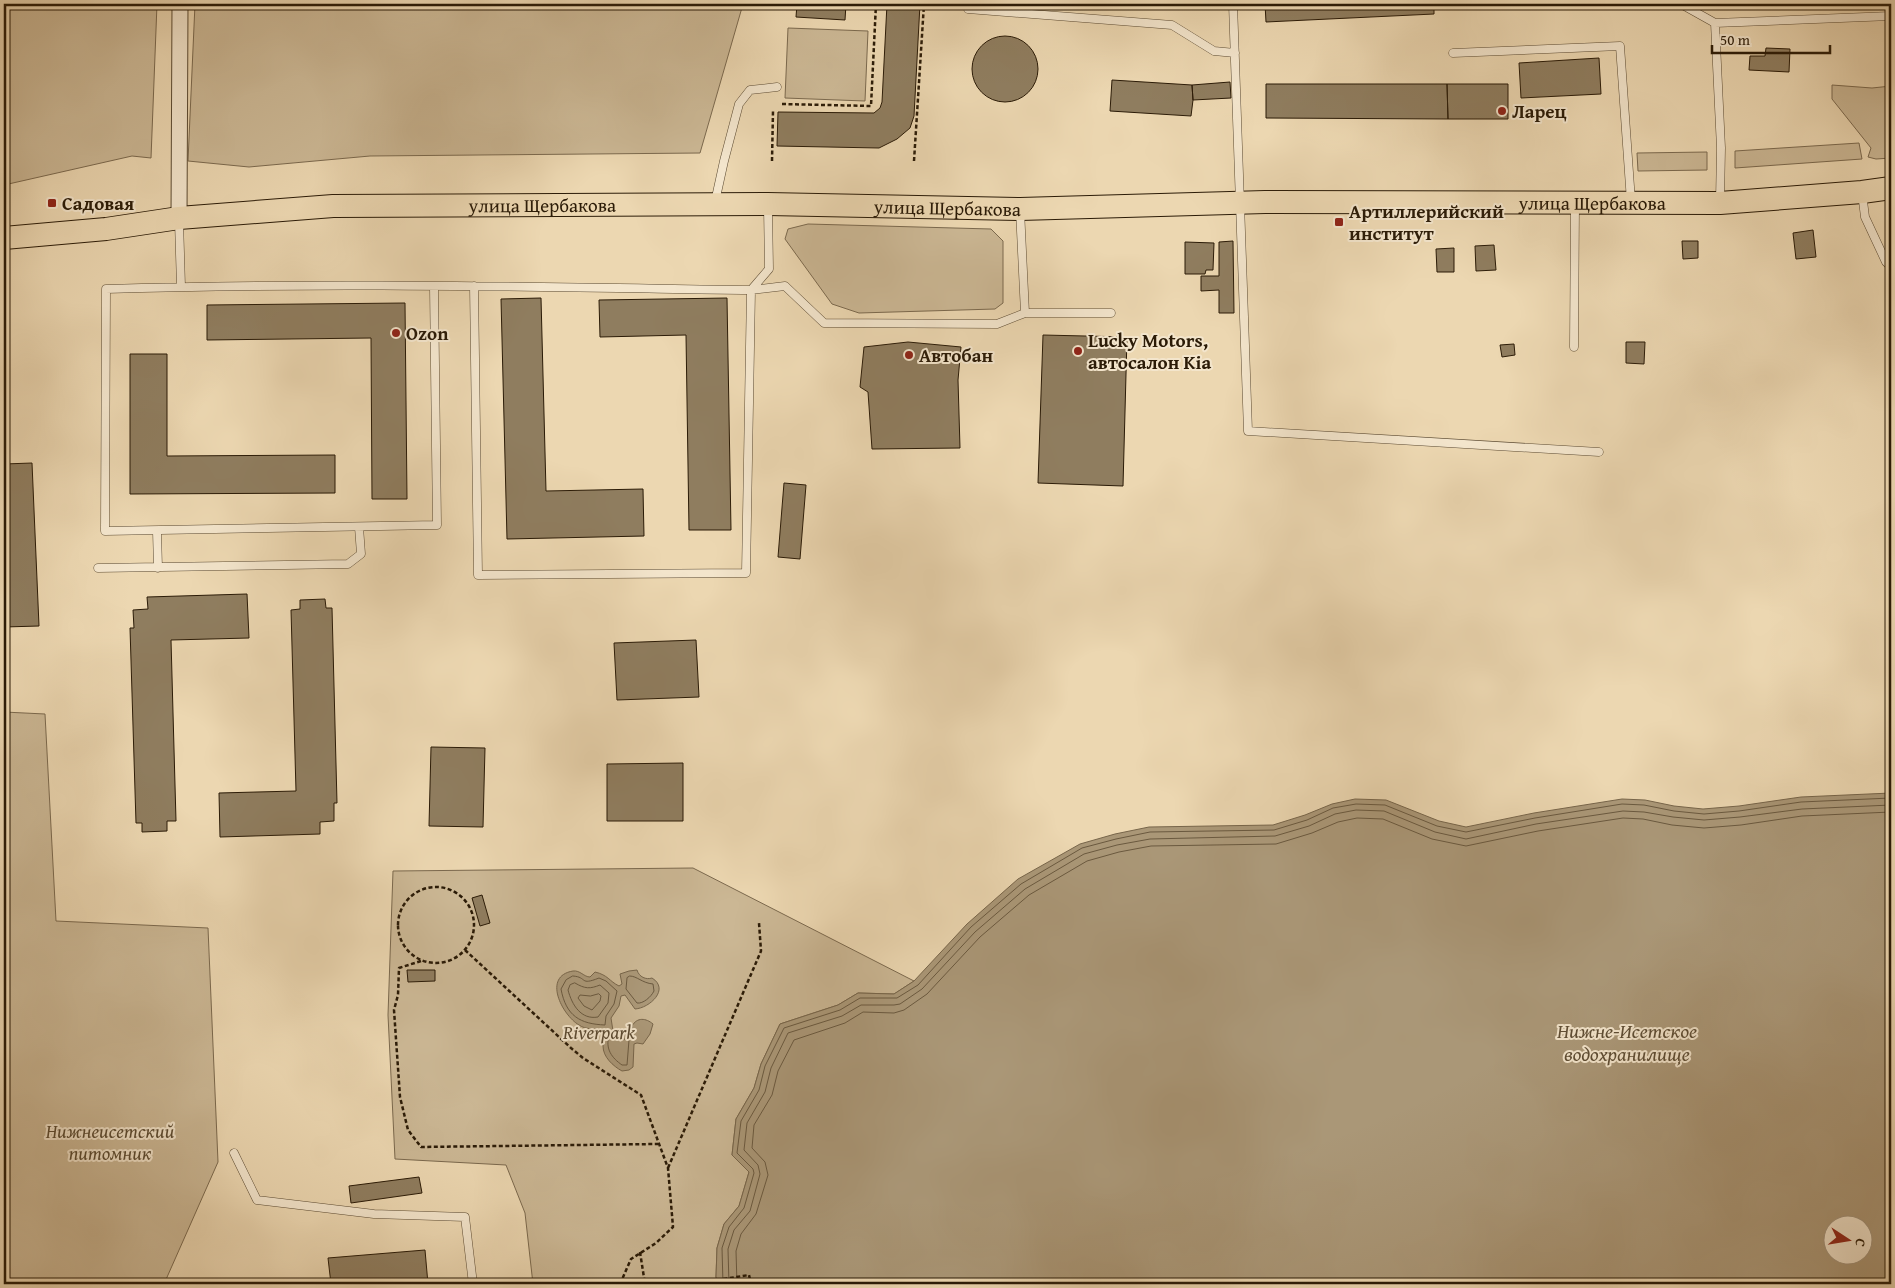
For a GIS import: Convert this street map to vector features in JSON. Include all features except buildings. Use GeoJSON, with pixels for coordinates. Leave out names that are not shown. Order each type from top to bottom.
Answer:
{"type":"FeatureCollection","features":[{"type":"Feature","properties":{"kind":"main road","name":"улица Щербакова"},"geometry":{"type":"LineString","coordinates":[[4,238],[106,229],[179,218],[333,206],[768,204],[1020,209],[1241,203],[1720,203],[1891,188]]}},
{"type":"Feature","properties":{"kind":"street"},"geometry":{"type":"LineString","coordinates":[[179,218],[180,4]]}},
{"type":"Feature","properties":{"kind":"lane"},"geometry":{"type":"LineString","coordinates":[[1233,4],[1248,431],[1599,452]]}},
{"type":"Feature","properties":{"kind":"lane"},"geometry":{"type":"LineString","coordinates":[[1681,4],[1715,23],[1891,16]]}},
{"type":"Feature","properties":{"kind":"lane"},"geometry":{"type":"LineString","coordinates":[[968,9],[1172,24],[1214,51],[1235,53]]}},
{"type":"Feature","properties":{"kind":"lane"},"geometry":{"type":"LineString","coordinates":[[1715,23],[1720,148],[1720,203]]}},
{"type":"Feature","properties":{"kind":"lane"},"geometry":{"type":"LineString","coordinates":[[1453,52],[1620,46],[1631,203]]}},
{"type":"Feature","properties":{"kind":"lane"},"geometry":{"type":"LineString","coordinates":[[715,204],[724,160],[740,104],[750,90],[777,87]]}},
{"type":"Feature","properties":{"kind":"lane"},"geometry":{"type":"LineString","coordinates":[[1862,192],[1865,217],[1886,262],[1891,266]]}},
{"type":"Feature","properties":{"kind":"lane"},"geometry":{"type":"LineString","coordinates":[[1574,347],[1576,203]]}},
{"type":"Feature","properties":{"kind":"lane"},"geometry":{"type":"LineString","coordinates":[[474,286],[478,575],[746,573],[751,290],[769,269],[768,204]]}},
{"type":"Feature","properties":{"kind":"lane"},"geometry":{"type":"LineString","coordinates":[[1020,209],[1025,313]]}},
{"type":"Feature","properties":{"kind":"lane"},"geometry":{"type":"LineString","coordinates":[[179,218],[181,286]]}},
{"type":"Feature","properties":{"kind":"lane"},"geometry":{"type":"LineString","coordinates":[[434,287],[437,525],[105,531],[106,289],[181,286],[474,286],[751,290],[785,286],[824,323],[997,324],[1025,313],[1111,313]]}},
{"type":"Feature","properties":{"kind":"lane"},"geometry":{"type":"LineString","coordinates":[[98,568],[348,564],[361,554],[359,527]]}},
{"type":"Feature","properties":{"kind":"lane"},"geometry":{"type":"LineString","coordinates":[[157,531],[158,568]]}},
{"type":"Feature","properties":{"kind":"lane"},"geometry":{"type":"LineString","coordinates":[[234,1153],[257,1200],[374,1214],[465,1217],[473,1284]]}},
{"type":"Feature","properties":{"kind":"path"},"geometry":{"type":"LineString","coordinates":[[782,104],[870,106],[876,4]]}},
{"type":"Feature","properties":{"kind":"path"},"geometry":{"type":"LineString","coordinates":[[914,162],[924,4]]}},
{"type":"Feature","properties":{"kind":"path"},"geometry":{"type":"LineString","coordinates":[[772,161],[773,111]]}},
{"type":"Feature","properties":{"kind":"path"},"geometry":{"type":"LineString","coordinates":[[443,887],[458,894],[469,905],[474,920],[472,936],[464,950],[452,960],[436,964],[421,960],[408,951],[400,938],[398,922],[402,906],[413,894],[427,888],[443,887]]}},
{"type":"Feature","properties":{"kind":"path"},"geometry":{"type":"LineString","coordinates":[[668,1168],[761,951],[759,923]]}},
{"type":"Feature","properties":{"kind":"path"},"geometry":{"type":"LineString","coordinates":[[464,950],[570,1048],[641,1095],[668,1168],[673,1227],[656,1244],[631,1259],[620,1284]]}},
{"type":"Feature","properties":{"kind":"path"},"geometry":{"type":"LineString","coordinates":[[421,960],[399,968],[398,995],[394,1010],[400,1097],[408,1130],[421,1147],[658,1144]]}},
{"type":"Feature","properties":{"kind":"path"},"geometry":{"type":"LineString","coordinates":[[640,1252],[645,1284]]}},
{"type":"Feature","properties":{"kind":"path"},"geometry":{"type":"LineString","coordinates":[[717,1280],[749,1275],[751,1284]]}},
{"type":"Feature","properties":{"kind":"green space"},"geometry":{"type":"Polygon","coordinates":[[[4,4],[157,4],[151,158],[132,156],[4,185],[4,4]]]}},
{"type":"Feature","properties":{"kind":"green space"},"geometry":{"type":"Polygon","coordinates":[[[195,4],[743,4],[700,153],[370,156],[249,167],[188,161],[195,4]]]}},
{"type":"Feature","properties":{"kind":"green space"},"geometry":{"type":"Polygon","coordinates":[[[788,28],[868,31],[865,101],[785,98],[788,28]]]}},
{"type":"Feature","properties":{"kind":"green space"},"geometry":{"type":"Polygon","coordinates":[[[1832,85],[1872,88],[1891,86],[1891,158],[1876,159],[1868,157],[1871,148],[1832,99],[1832,85]]]}},
{"type":"Feature","properties":{"kind":"green space"},"geometry":{"type":"Polygon","coordinates":[[[1859,143],[1862,159],[1735,168],[1735,151],[1859,143]]]}},
{"type":"Feature","properties":{"kind":"green space"},"geometry":{"type":"Polygon","coordinates":[[[1707,152],[1707,170],[1638,171],[1637,153],[1707,152]]]}},
{"type":"Feature","properties":{"kind":"green space"},"geometry":{"type":"Polygon","coordinates":[[[808,224],[991,229],[1003,241],[1003,303],[995,309],[859,313],[832,304],[785,239],[788,229],[808,224]]]}},
{"type":"Feature","properties":{"kind":"green space","name":"Нижнеисетский питомник"},"geometry":{"type":"Polygon","coordinates":[[[4,712],[45,714],[56,921],[208,928],[218,1162],[164,1284],[4,1284],[4,712]]]}},
{"type":"Feature","properties":{"kind":"green space","name":"Riverpark"},"geometry":{"type":"Polygon","coordinates":[[[693,868],[914,981],[894,994],[858,993],[838,1005],[780,1024],[761,1064],[754,1088],[736,1119],[732,1155],[749,1172],[739,1206],[724,1224],[717,1248],[716,1277],[718,1284],[533,1284],[525,1213],[506,1165],[395,1159],[388,1015],[393,871],[693,868]]]}},
{"type":"Feature","properties":{"kind":"water","name":"Нижне-Исетское водохранилище"},"geometry":{"type":"Polygon","coordinates":[[[1891,793],[1891,1284],[718,1284],[716,1277],[717,1248],[724,1224],[739,1206],[749,1172],[732,1155],[736,1119],[754,1088],[761,1064],[780,1024],[838,1005],[858,993],[894,994],[914,981],[967,924],[1018,879],[1080,844],[1149,827],[1273,825],[1332,804],[1355,799],[1386,800],[1439,821],[1466,827],[1534,813],[1622,799],[1645,800],[1703,809],[1801,797],[1891,793]]]}},
{"type":"Feature","properties":{"kind":"water"},"geometry":{"type":"Polygon","coordinates":[[[637,970],[643,977],[647,979],[652,978],[659,987],[656,997],[652,1002],[641,1008],[635,1009],[625,995],[621,996],[619,1006],[611,1018],[613,1031],[617,1033],[633,1033],[632,1026],[639,1020],[645,1020],[653,1024],[650,1034],[643,1044],[634,1044],[633,1067],[622,1071],[612,1064],[605,1054],[601,1030],[584,1028],[579,1025],[561,1005],[557,988],[558,980],[564,974],[573,971],[590,977],[595,972],[606,976],[619,986],[622,984],[620,974],[637,970]]]}},
{"type":"Feature","properties":{"kind":"place","name":"Ларец"},"geometry":{"type":"Point","coordinates":[1502,111]}},
{"type":"Feature","properties":{"kind":"place","name":"Садовая"},"geometry":{"type":"Point","coordinates":[52,203]}},
{"type":"Feature","properties":{"kind":"place","name":"Артиллерийский институт"},"geometry":{"type":"Point","coordinates":[1339,222]}},
{"type":"Feature","properties":{"kind":"place","name":"Ozon"},"geometry":{"type":"Point","coordinates":[396,333]}},
{"type":"Feature","properties":{"kind":"place","name":"Lucky Motors, автосалон Kia"},"geometry":{"type":"Point","coordinates":[1078,351]}},
{"type":"Feature","properties":{"kind":"place","name":"Автобан"},"geometry":{"type":"Point","coordinates":[909,355]}}]}
